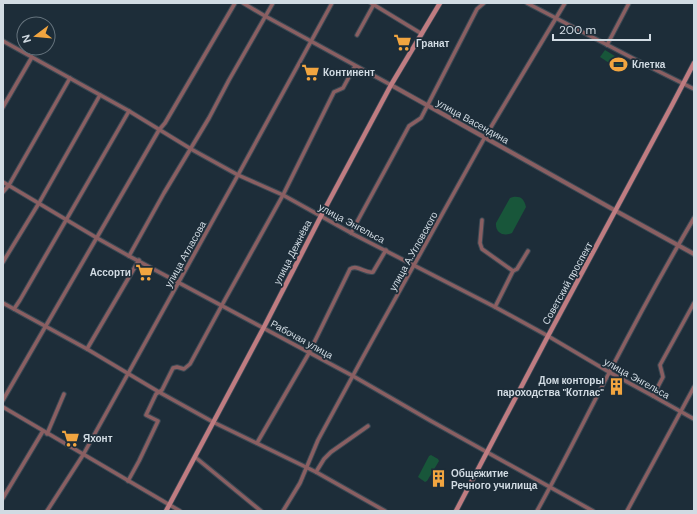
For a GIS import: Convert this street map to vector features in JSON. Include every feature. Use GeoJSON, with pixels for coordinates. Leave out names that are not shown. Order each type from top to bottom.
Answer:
{"type":"FeatureCollection","features":[{"type":"Feature","properties":{"kind":"main road","name":"улица Дежнёва"},"geometry":{"type":"LineString","coordinates":[[166,511],[391,85],[440,3]]}},
{"type":"Feature","properties":{"kind":"main road","name":"Советский проспект"},"geometry":{"type":"LineString","coordinates":[[456,511],[694,63]]}},
{"type":"Feature","properties":{"kind":"street"},"geometry":{"type":"LineString","coordinates":[[3,400],[159,130],[165,123],[235,3]]}},
{"type":"Feature","properties":{"kind":"street","name":"улица Васендина"},"geometry":{"type":"LineString","coordinates":[[243,3],[694,254]]}},
{"type":"Feature","properties":{"kind":"street"},"geometry":{"type":"LineString","coordinates":[[129,256],[273,3]]}},
{"type":"Feature","properties":{"kind":"street","name":"улица Атласова"},"geometry":{"type":"LineString","coordinates":[[46,511],[83,455],[332,3]]}},
{"type":"Feature","properties":{"kind":"street"},"geometry":{"type":"LineString","coordinates":[[351,233],[409,126],[421,118],[478,9],[484,3]]}},
{"type":"Feature","properties":{"kind":"street"},"geometry":{"type":"LineString","coordinates":[[527,3],[694,89]]}},
{"type":"Feature","properties":{"kind":"street","name":"улица А.Угловского"},"geometry":{"type":"LineString","coordinates":[[283,511],[300,483],[318,440],[485,137],[565,3]]}},
{"type":"Feature","properties":{"kind":"street"},"geometry":{"type":"LineString","coordinates":[[607,45],[629,3]]}},
{"type":"Feature","properties":{"kind":"street"},"geometry":{"type":"LineString","coordinates":[[357,35],[373,4],[422,34]]}},
{"type":"Feature","properties":{"kind":"street","name":"улица Энгельса"},"geometry":{"type":"LineString","coordinates":[[3,41],[129,111],[191,149],[238,175],[283,195],[351,233],[495,307],[694,419]]}},
{"type":"Feature","properties":{"kind":"street"},"geometry":{"type":"LineString","coordinates":[[3,107],[32,57]]}},
{"type":"Feature","properties":{"kind":"street"},"geometry":{"type":"LineString","coordinates":[[128,481],[158,421],[146,415],[156,394],[162,390],[173,368],[184,368],[188,367],[190,364],[283,195],[334,92],[343,88],[355,66]]}},
{"type":"Feature","properties":{"kind":"street"},"geometry":{"type":"LineString","coordinates":[[3,192],[9,185],[70,78]]}},
{"type":"Feature","properties":{"kind":"street"},"geometry":{"type":"LineString","coordinates":[[3,262],[100,95]]}},
{"type":"Feature","properties":{"kind":"street"},"geometry":{"type":"LineString","coordinates":[[14,309],[129,111]]}},
{"type":"Feature","properties":{"kind":"street","name":"Рабочая улица"},"geometry":{"type":"LineString","coordinates":[[3,182],[129,256],[264,327],[593,511]]}},
{"type":"Feature","properties":{"kind":"street"},"geometry":{"type":"LineString","coordinates":[[537,511],[609,372],[694,218]]}},
{"type":"Feature","properties":{"kind":"street"},"geometry":{"type":"LineString","coordinates":[[482,220],[480,243],[482,249],[513,270]]}},
{"type":"Feature","properties":{"kind":"street"},"geometry":{"type":"LineString","coordinates":[[257,443],[309,353],[350,269],[356,267],[368,272],[373,272],[386,250]]}},
{"type":"Feature","properties":{"kind":"street"},"geometry":{"type":"LineString","coordinates":[[495,307],[513,270],[518,269],[528,251]]}},
{"type":"Feature","properties":{"kind":"street"},"geometry":{"type":"LineString","coordinates":[[87,349],[139,260]]}},
{"type":"Feature","properties":{"kind":"street"},"geometry":{"type":"LineString","coordinates":[[653,396],[663,377],[660,365],[694,303]]}},
{"type":"Feature","properties":{"kind":"street"},"geometry":{"type":"LineString","coordinates":[[3,304],[87,349],[213,422],[316,472],[385,511]]}},
{"type":"Feature","properties":{"kind":"street"},"geometry":{"type":"LineString","coordinates":[[627,511],[694,387]]}},
{"type":"Feature","properties":{"kind":"street"},"geometry":{"type":"LineString","coordinates":[[47,434],[64,394]]}},
{"type":"Feature","properties":{"kind":"street"},"geometry":{"type":"LineString","coordinates":[[3,408],[180,511]]}},
{"type":"Feature","properties":{"kind":"street"},"geometry":{"type":"LineString","coordinates":[[316,472],[330,452],[368,426]]}},
{"type":"Feature","properties":{"kind":"street"},"geometry":{"type":"LineString","coordinates":[[3,498],[43,431]]}},
{"type":"Feature","properties":{"kind":"street"},"geometry":{"type":"LineString","coordinates":[[195,457],[261,511]]}},
{"type":"Feature","properties":{"kind":"green space"},"geometry":{"type":"Polygon","coordinates":[[[605,50],[628,64],[623,72],[600,57],[605,50]]]}},
{"type":"Feature","properties":{"kind":"green space"},"geometry":{"type":"Polygon","coordinates":[[[513,197],[522,199],[526,207],[512,233],[506,235],[499,232],[496,223],[510,198],[513,197]]]}},
{"type":"Feature","properties":{"kind":"green space"},"geometry":{"type":"Polygon","coordinates":[[[431,455],[439,461],[425,482],[418,477],[429,456],[431,455]]]}},
{"type":"Feature","properties":{"kind":"place","name":"Гранат"},"geometry":{"type":"Point","coordinates":[403,43]}},
{"type":"Feature","properties":{"kind":"place","name":"Клетка"},"geometry":{"type":"Point","coordinates":[619,64]}},
{"type":"Feature","properties":{"kind":"place","name":"Континент"},"geometry":{"type":"Point","coordinates":[310,72]}},
{"type":"Feature","properties":{"kind":"place","name":"Ассорти"},"geometry":{"type":"Point","coordinates":[144,272]}},
{"type":"Feature","properties":{"kind":"place","name":"Дом конторы пароходства \"Котлас\""},"geometry":{"type":"Point","coordinates":[617,386]}},
{"type":"Feature","properties":{"kind":"place","name":"Яхонт"},"geometry":{"type":"Point","coordinates":[70,438]}},
{"type":"Feature","properties":{"kind":"place","name":"Общежитие Речного училища"},"geometry":{"type":"Point","coordinates":[438,479]}}]}
